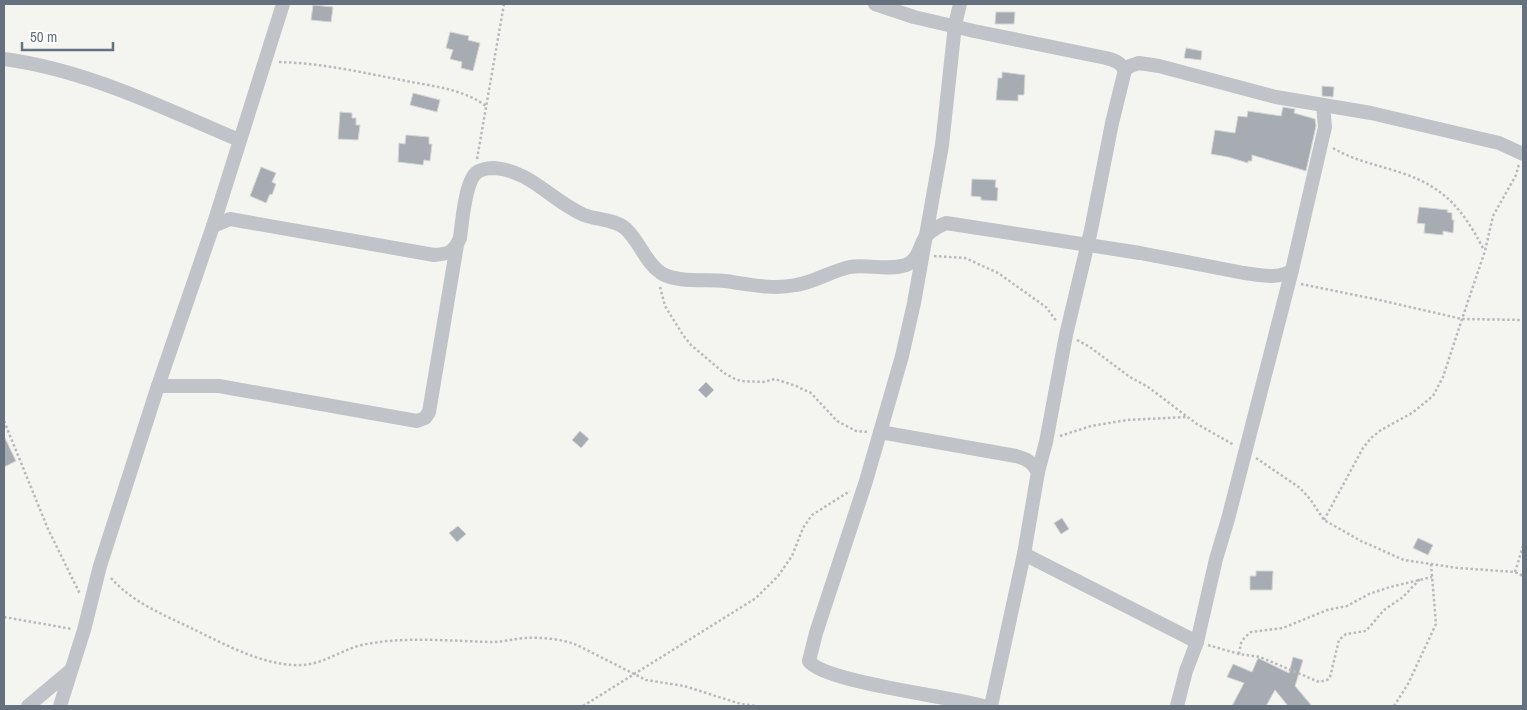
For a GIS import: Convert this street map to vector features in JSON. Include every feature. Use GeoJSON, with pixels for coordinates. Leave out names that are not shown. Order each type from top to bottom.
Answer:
{"type":"FeatureCollection","features":[{"type":"Feature","properties":{"kind":"street"},"geometry":{"type":"LineString","coordinates":[[60,706],[84,630],[100,566],[158,386],[213,226],[283,4]]}},
{"type":"Feature","properties":{"kind":"street"},"geometry":{"type":"LineString","coordinates":[[875,4],[914,17],[1106,58],[1116,61],[1125,70]]}},
{"type":"Feature","properties":{"kind":"street"},"geometry":{"type":"LineString","coordinates":[[960,4],[955,25],[942,145],[902,356],[866,481],[816,633],[810,662],[817,668],[850,679],[983,706]]}},
{"type":"Feature","properties":{"kind":"street"},"geometry":{"type":"LineString","coordinates":[[4,59],[31,62],[111,86],[239,140]]}},
{"type":"Feature","properties":{"kind":"street"},"geometry":{"type":"LineString","coordinates":[[990,706],[1024,554],[1038,472],[1046,442],[1066,335],[1125,70],[1139,63],[1159,66],[1276,97],[1370,113],[1480,138],[1499,143],[1523,154]]}},
{"type":"Feature","properties":{"kind":"street"},"geometry":{"type":"LineString","coordinates":[[1176,706],[1186,670],[1197,642],[1216,559],[1290,275],[1324,127],[1323,105]]}},
{"type":"Feature","properties":{"kind":"street"},"geometry":{"type":"LineString","coordinates":[[158,386],[219,386],[417,420],[426,418],[429,412],[457,245],[460,238],[470,182],[476,173],[484,169],[494,168],[513,172],[525,178],[585,215],[624,227],[633,236],[655,268],[663,274],[690,280],[785,287],[810,282],[850,268],[895,267],[906,264],[915,258],[926,236],[937,226],[946,223],[1169,258],[1244,273],[1290,275]]}},
{"type":"Feature","properties":{"kind":"street"},"geometry":{"type":"LineString","coordinates":[[213,226],[230,219],[300,233],[434,255],[448,254],[457,245]]}},
{"type":"Feature","properties":{"kind":"street"},"geometry":{"type":"LineString","coordinates":[[880,432],[1016,456],[1033,464],[1038,472]]}},
{"type":"Feature","properties":{"kind":"street"},"geometry":{"type":"LineString","coordinates":[[1024,554],[1197,642]]}},
{"type":"Feature","properties":{"kind":"street"},"geometry":{"type":"LineString","coordinates":[[28,706],[71,670]]}},
{"type":"Feature","properties":{"kind":"path"},"geometry":{"type":"LineString","coordinates":[[476,173],[504,4]]}},
{"type":"Feature","properties":{"kind":"path"},"geometry":{"type":"LineString","coordinates":[[266,61],[297,62],[326,66],[453,91],[477,100],[486,106]]}},
{"type":"Feature","properties":{"kind":"path"},"geometry":{"type":"LineString","coordinates":[[1321,141],[1351,158],[1402,174],[1440,192],[1454,204],[1472,228],[1484,251]]}},
{"type":"Feature","properties":{"kind":"path"},"geometry":{"type":"LineString","coordinates":[[1324,520],[1363,448],[1371,438],[1381,430],[1412,413],[1433,396],[1443,377],[1484,251],[1493,216],[1516,175],[1523,154]]}},
{"type":"Feature","properties":{"kind":"path"},"geometry":{"type":"LineString","coordinates":[[922,255],[965,258],[998,273],[1046,307],[1066,335],[1090,347],[1188,417],[1287,478],[1310,499],[1324,520],[1361,541],[1404,560],[1515,572],[1523,576]]}},
{"type":"Feature","properties":{"kind":"path"},"geometry":{"type":"LineString","coordinates":[[655,268],[666,306],[683,335],[691,345],[724,373],[741,381],[763,382],[775,378],[812,393],[837,421],[856,431],[880,432]]}},
{"type":"Feature","properties":{"kind":"path"},"geometry":{"type":"LineString","coordinates":[[1290,275],[1305,286],[1375,298],[1462,319],[1523,320]]}},
{"type":"Feature","properties":{"kind":"path"},"geometry":{"type":"LineString","coordinates":[[1053,438],[1091,426],[1127,420],[1188,417]]}},
{"type":"Feature","properties":{"kind":"path"},"geometry":{"type":"LineString","coordinates":[[4,421],[48,529],[88,611]]}},
{"type":"Feature","properties":{"kind":"path"},"geometry":{"type":"LineString","coordinates":[[583,706],[756,598],[778,576],[792,556],[803,528],[812,515],[866,481]]}},
{"type":"Feature","properties":{"kind":"path"},"geometry":{"type":"LineString","coordinates":[[1515,572],[1523,546]]}},
{"type":"Feature","properties":{"kind":"path"},"geometry":{"type":"LineString","coordinates":[[1394,706],[1408,684],[1436,624],[1431,564]]}},
{"type":"Feature","properties":{"kind":"path"},"geometry":{"type":"LineString","coordinates":[[100,566],[122,591],[160,613],[215,640],[270,661],[292,665],[306,665],[323,661],[361,646],[399,641],[464,640],[493,642],[527,638],[566,641],[653,682],[684,686],[741,704],[757,706]]}},
{"type":"Feature","properties":{"kind":"path"},"geometry":{"type":"LineString","coordinates":[[1239,654],[1245,637],[1251,632],[1283,628],[1327,610],[1347,606],[1369,594],[1432,577]]}},
{"type":"Feature","properties":{"kind":"path"},"geometry":{"type":"LineString","coordinates":[[1197,642],[1239,654],[1260,657],[1319,682],[1324,682],[1330,677],[1339,640],[1346,634],[1366,631],[1384,610],[1404,597],[1420,579]]}},
{"type":"Feature","properties":{"kind":"path"},"geometry":{"type":"LineString","coordinates":[[4,617],[84,630]]}},
{"type":"Feature","properties":{"kind":"building"},"geometry":{"type":"Polygon","coordinates":[[[313,5],[333,7],[331,22],[311,20],[313,5]]]}},
{"type":"Feature","properties":{"kind":"building"},"geometry":{"type":"Polygon","coordinates":[[[996,12],[1015,12],[1014,24],[995,24],[996,12]]]}},
{"type":"Feature","properties":{"kind":"building"},"geometry":{"type":"Polygon","coordinates":[[[450,32],[469,36],[468,40],[480,43],[473,71],[461,68],[462,62],[450,59],[453,50],[446,48],[450,32]]]}},
{"type":"Feature","properties":{"kind":"building"},"geometry":{"type":"Polygon","coordinates":[[[1186,48],[1202,51],[1201,60],[1184,58],[1186,48]]]}},
{"type":"Feature","properties":{"kind":"building"},"geometry":{"type":"Polygon","coordinates":[[[1002,72],[1025,75],[1024,95],[1018,95],[1018,101],[996,100],[998,78],[1002,78],[1002,72]]]}},
{"type":"Feature","properties":{"kind":"building"},"geometry":{"type":"Polygon","coordinates":[[[1322,86],[1334,87],[1333,97],[1322,96],[1322,86]]]}},
{"type":"Feature","properties":{"kind":"building"},"geometry":{"type":"Polygon","coordinates":[[[413,93],[440,100],[437,112],[410,105],[413,93]]]}},
{"type":"Feature","properties":{"kind":"building"},"geometry":{"type":"Polygon","coordinates":[[[1283,107],[1295,109],[1294,113],[1315,119],[1316,126],[1306,171],[1252,155],[1252,161],[1248,161],[1248,163],[1211,154],[1215,130],[1235,133],[1238,116],[1247,117],[1248,111],[1281,116],[1283,107]]]}},
{"type":"Feature","properties":{"kind":"building"},"geometry":{"type":"Polygon","coordinates":[[[340,112],[352,113],[352,118],[356,118],[356,125],[360,125],[358,140],[338,139],[340,112]]]}},
{"type":"Feature","properties":{"kind":"building"},"geometry":{"type":"Polygon","coordinates":[[[406,135],[429,137],[429,144],[432,144],[430,161],[424,160],[423,165],[398,162],[399,143],[405,144],[406,135]]]}},
{"type":"Feature","properties":{"kind":"building"},"geometry":{"type":"Polygon","coordinates":[[[261,167],[276,173],[272,182],[276,184],[272,195],[270,194],[266,203],[250,196],[261,167]]]}},
{"type":"Feature","properties":{"kind":"building"},"geometry":{"type":"Polygon","coordinates":[[[972,179],[996,180],[995,187],[998,188],[997,201],[981,200],[981,197],[971,196],[972,179]]]}},
{"type":"Feature","properties":{"kind":"building"},"geometry":{"type":"Polygon","coordinates":[[[1419,207],[1448,210],[1447,212],[1452,213],[1452,220],[1454,220],[1453,233],[1443,231],[1443,235],[1424,233],[1425,224],[1417,223],[1419,207]]]}},
{"type":"Feature","properties":{"kind":"building"},"geometry":{"type":"Polygon","coordinates":[[[706,382],[714,390],[706,398],[698,390],[706,382]]]}},
{"type":"Feature","properties":{"kind":"building"},"geometry":{"type":"Polygon","coordinates":[[[580,431],[589,439],[581,448],[572,440],[580,431]]]}},
{"type":"Feature","properties":{"kind":"building"},"geometry":{"type":"Polygon","coordinates":[[[4,436],[16,461],[4,467],[4,436]]]}},
{"type":"Feature","properties":{"kind":"building"},"geometry":{"type":"Polygon","coordinates":[[[1062,518],[1069,529],[1061,534],[1054,523],[1062,518]]]}},
{"type":"Feature","properties":{"kind":"building"},"geometry":{"type":"Polygon","coordinates":[[[458,526],[466,534],[457,542],[449,533],[458,526]]]}},
{"type":"Feature","properties":{"kind":"building"},"geometry":{"type":"Polygon","coordinates":[[[1418,538],[1433,545],[1428,555],[1413,548],[1418,538]]]}},
{"type":"Feature","properties":{"kind":"building"},"geometry":{"type":"Polygon","coordinates":[[[1256,571],[1273,571],[1272,590],[1250,590],[1250,576],[1256,576],[1256,571]]]}},
{"type":"Feature","properties":{"kind":"building"},"geometry":{"type":"Polygon","coordinates":[[[1293,657],[1303,660],[1295,686],[1312,706],[1288,706],[1275,690],[1266,706],[1232,706],[1244,683],[1227,677],[1233,664],[1252,672],[1258,658],[1289,673],[1293,657]]]}}]}
